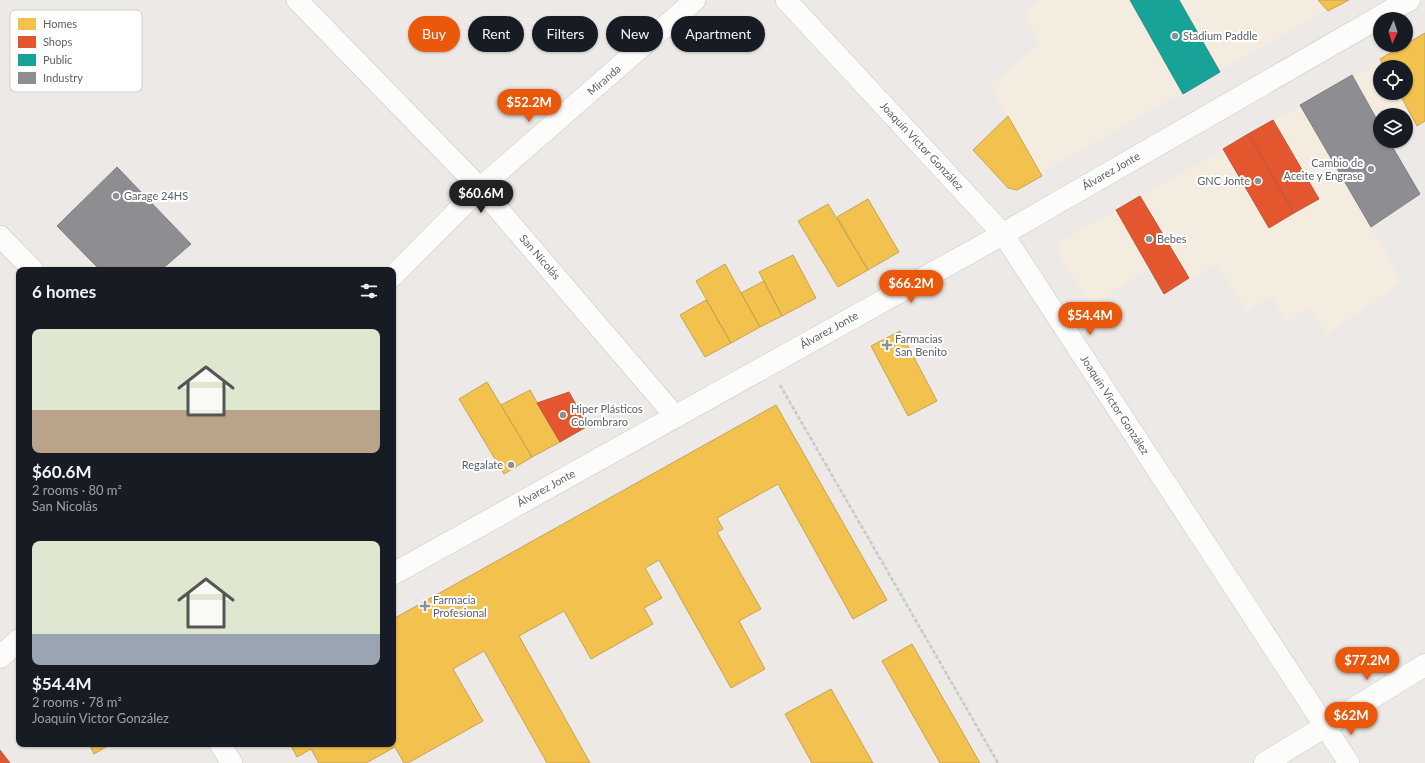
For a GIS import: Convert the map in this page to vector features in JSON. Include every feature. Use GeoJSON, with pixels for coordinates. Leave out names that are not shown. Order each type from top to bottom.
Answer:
{"type":"FeatureCollection","features":[{"type":"Feature","properties":{"kind":"street","name":"San Nicolás"},"geometry":{"type":"LineString","coordinates":[[297,0],[480,188],[676,417]]}},
{"type":"Feature","properties":{"kind":"street","name":"Miranda"},"geometry":{"type":"LineString","coordinates":[[396,273],[480,188],[695,0]]}},
{"type":"Feature","properties":{"kind":"street","name":"Joaquín Victor González"},"geometry":{"type":"LineString","coordinates":[[786,0],[1003,234],[1349,763]]}},
{"type":"Feature","properties":{"kind":"street","name":"Álvarez Jonte"},"geometry":{"type":"LineString","coordinates":[[396,572],[1003,234],[1409,0]]}},
{"type":"Feature","properties":{"kind":"street"},"geometry":{"type":"LineString","coordinates":[[0,236],[30,267]]}},
{"type":"Feature","properties":{"kind":"street"},"geometry":{"type":"LineString","coordinates":[[0,657],[16,643]]}},
{"type":"Feature","properties":{"kind":"street"},"geometry":{"type":"LineString","coordinates":[[1265,763],[1425,665]]}},
{"type":"Feature","properties":{"kind":"street"},"geometry":{"type":"LineString","coordinates":[[222,747],[232,763]]}},
{"type":"Feature","properties":{"kind":"path"},"geometry":{"type":"LineString","coordinates":[[768,364],[998,763]]}},
{"type":"Feature","properties":{"kind":"shaded area"},"geometry":{"type":"Polygon","coordinates":[[[1040,0],[1344,0],[1015,188],[1006,188],[973,150],[1008,116],[990,86],[1040,43],[1025,14],[1040,0]]]}},
{"type":"Feature","properties":{"kind":"shaded area"},"geometry":{"type":"Polygon","coordinates":[[[1425,36],[1425,121],[1413,129],[1413,108],[1373,108],[1373,148],[1394,148],[1420,194],[1371,227],[1402,282],[1327,334],[1310,306],[1288,322],[1271,296],[1247,312],[1217,264],[1164,294],[1149,268],[1092,305],[1061,258],[1059,242],[1373,65],[1373,100],[1413,100],[1413,60],[1382,60],[1397,52],[1413,52],[1413,43],[1425,36]]]}},
{"type":"Feature","properties":{"kind":"building: Homes"},"geometry":{"type":"Polygon","coordinates":[[[1318,0],[1349,0],[1328,11],[1318,0]]]}},
{"type":"Feature","properties":{"kind":"building: Homes"},"geometry":{"type":"Polygon","coordinates":[[[1425,33],[1425,121],[1417,126],[1413,119],[1413,108],[1407,108],[1403,100],[1413,100],[1413,60],[1380,59],[1392,52],[1413,52],[1413,40],[1425,33]]]}},
{"type":"Feature","properties":{"kind":"building: Homes"},"geometry":{"type":"Polygon","coordinates":[[[1008,116],[1042,176],[1017,190],[1008,188],[973,150],[1008,116]]]}},
{"type":"Feature","properties":{"kind":"building: Homes"},"geometry":{"type":"Polygon","coordinates":[[[868,199],[899,252],[868,270],[837,217],[868,199]]]}},
{"type":"Feature","properties":{"kind":"building: Homes"},"geometry":{"type":"Polygon","coordinates":[[[828,204],[868,270],[838,287],[798,221],[828,204]]]}},
{"type":"Feature","properties":{"kind":"building: Homes"},"geometry":{"type":"Polygon","coordinates":[[[793,255],[816,298],[782,316],[759,272],[793,255]]]}},
{"type":"Feature","properties":{"kind":"building: Homes"},"geometry":{"type":"Polygon","coordinates":[[[725,264],[760,327],[731,343],[696,281],[725,264]]]}},
{"type":"Feature","properties":{"kind":"building: Homes"},"geometry":{"type":"Polygon","coordinates":[[[764,281],[782,316],[760,327],[741,293],[764,281]]]}},
{"type":"Feature","properties":{"kind":"building: Homes"},"geometry":{"type":"Polygon","coordinates":[[[706,300],[731,343],[705,357],[680,315],[706,300]]]}},
{"type":"Feature","properties":{"kind":"building: Homes"},"geometry":{"type":"Polygon","coordinates":[[[900,331],[937,401],[908,416],[871,346],[900,331]]]}},
{"type":"Feature","properties":{"kind":"building: Homes"},"geometry":{"type":"Polygon","coordinates":[[[487,382],[532,457],[504,474],[459,399],[487,382]]]}},
{"type":"Feature","properties":{"kind":"building: Homes"},"geometry":{"type":"Polygon","coordinates":[[[530,390],[560,442],[532,457],[501,405],[530,390]]]}},
{"type":"Feature","properties":{"kind":"building: Homes"},"geometry":{"type":"Polygon","coordinates":[[[776,405],[887,600],[853,619],[778,484],[717,518],[723,529],[717,532],[761,609],[739,621],[765,669],[731,688],[659,560],[645,568],[662,598],[644,608],[653,624],[591,659],[564,611],[519,636],[590,763],[547,763],[484,651],[453,669],[483,721],[408,763],[404,763],[395,747],[396,617],[776,405]]]}},
{"type":"Feature","properties":{"kind":"building: Homes"},"geometry":{"type":"Polygon","coordinates":[[[912,644],[980,763],[940,763],[882,661],[912,644]]]}},
{"type":"Feature","properties":{"kind":"building: Homes"},"geometry":{"type":"Polygon","coordinates":[[[831,689],[873,763],[812,763],[785,714],[831,689]]]}},
{"type":"Feature","properties":{"kind":"building: Homes"},"geometry":{"type":"Polygon","coordinates":[[[90,747],[106,747],[94,754],[90,747]]]}},
{"type":"Feature","properties":{"kind":"building: Homes"},"geometry":{"type":"Polygon","coordinates":[[[292,747],[395,747],[366,763],[319,763],[311,749],[297,757],[292,747]]]}},
{"type":"Feature","properties":{"kind":"building: Shops"},"geometry":{"type":"Polygon","coordinates":[[[1273,120],[1319,199],[1294,213],[1248,134],[1273,120]]]}},
{"type":"Feature","properties":{"kind":"building: Shops","name":"GNC Jonte"},"geometry":{"type":"Polygon","coordinates":[[[1248,134],[1294,213],[1269,228],[1223,149],[1248,134]]]}},
{"type":"Feature","properties":{"kind":"building: Shops","name":"Bebes"},"geometry":{"type":"Polygon","coordinates":[[[1140,196],[1189,278],[1164,294],[1116,210],[1140,196]]]}},
{"type":"Feature","properties":{"kind":"building: Shops","name":"Hiper Plásticos Colombraro"},"geometry":{"type":"Polygon","coordinates":[[[569,392],[588,426],[560,442],[537,403],[569,392]]]}},
{"type":"Feature","properties":{"kind":"building: Shops"},"geometry":{"type":"Polygon","coordinates":[[[0,750],[10,763],[0,763],[0,750]]]}},
{"type":"Feature","properties":{"kind":"building: Public","name":"Stadium Paddle"},"geometry":{"type":"Polygon","coordinates":[[[1130,0],[1179,0],[1220,72],[1183,94],[1130,0]]]}},
{"type":"Feature","properties":{"kind":"building: Industry","name":"Cambio de Aceite y Engrase"},"geometry":{"type":"Polygon","coordinates":[[[1352,75],[1373,112],[1373,148],[1393,148],[1420,194],[1371,227],[1300,105],[1352,75]]]}},
{"type":"Feature","properties":{"kind":"building: Industry","name":"Garage 24HS"},"geometry":{"type":"Polygon","coordinates":[[[117,167],[191,244],[164,267],[97,267],[57,226],[117,167]]]}},
{"type":"Feature","properties":{"kind":"place","name":"Stadium Paddle"},"geometry":{"type":"Point","coordinates":[1175,36]}},
{"type":"Feature","properties":{"kind":"place","name":"Cambio de Aceite y Engrase"},"geometry":{"type":"Point","coordinates":[1371,169]}},
{"type":"Feature","properties":{"kind":"place","name":"GNC Jonte"},"geometry":{"type":"Point","coordinates":[1258,181]}},
{"type":"Feature","properties":{"kind":"place","name":"Garage 24HS"},"geometry":{"type":"Point","coordinates":[116,196]}},
{"type":"Feature","properties":{"kind":"place","name":"Bebes"},"geometry":{"type":"Point","coordinates":[1149,239]}},
{"type":"Feature","properties":{"kind":"place","name":"Farmacias San Benito"},"geometry":{"type":"Point","coordinates":[887,345]}},
{"type":"Feature","properties":{"kind":"place","name":"Hiper Plásticos Colombraro"},"geometry":{"type":"Point","coordinates":[563,415]}},
{"type":"Feature","properties":{"kind":"place","name":"Regalate"},"geometry":{"type":"Point","coordinates":[511,465]}},
{"type":"Feature","properties":{"kind":"place","name":"Farmacia Profesional"},"geometry":{"type":"Point","coordinates":[425,606]}}]}
